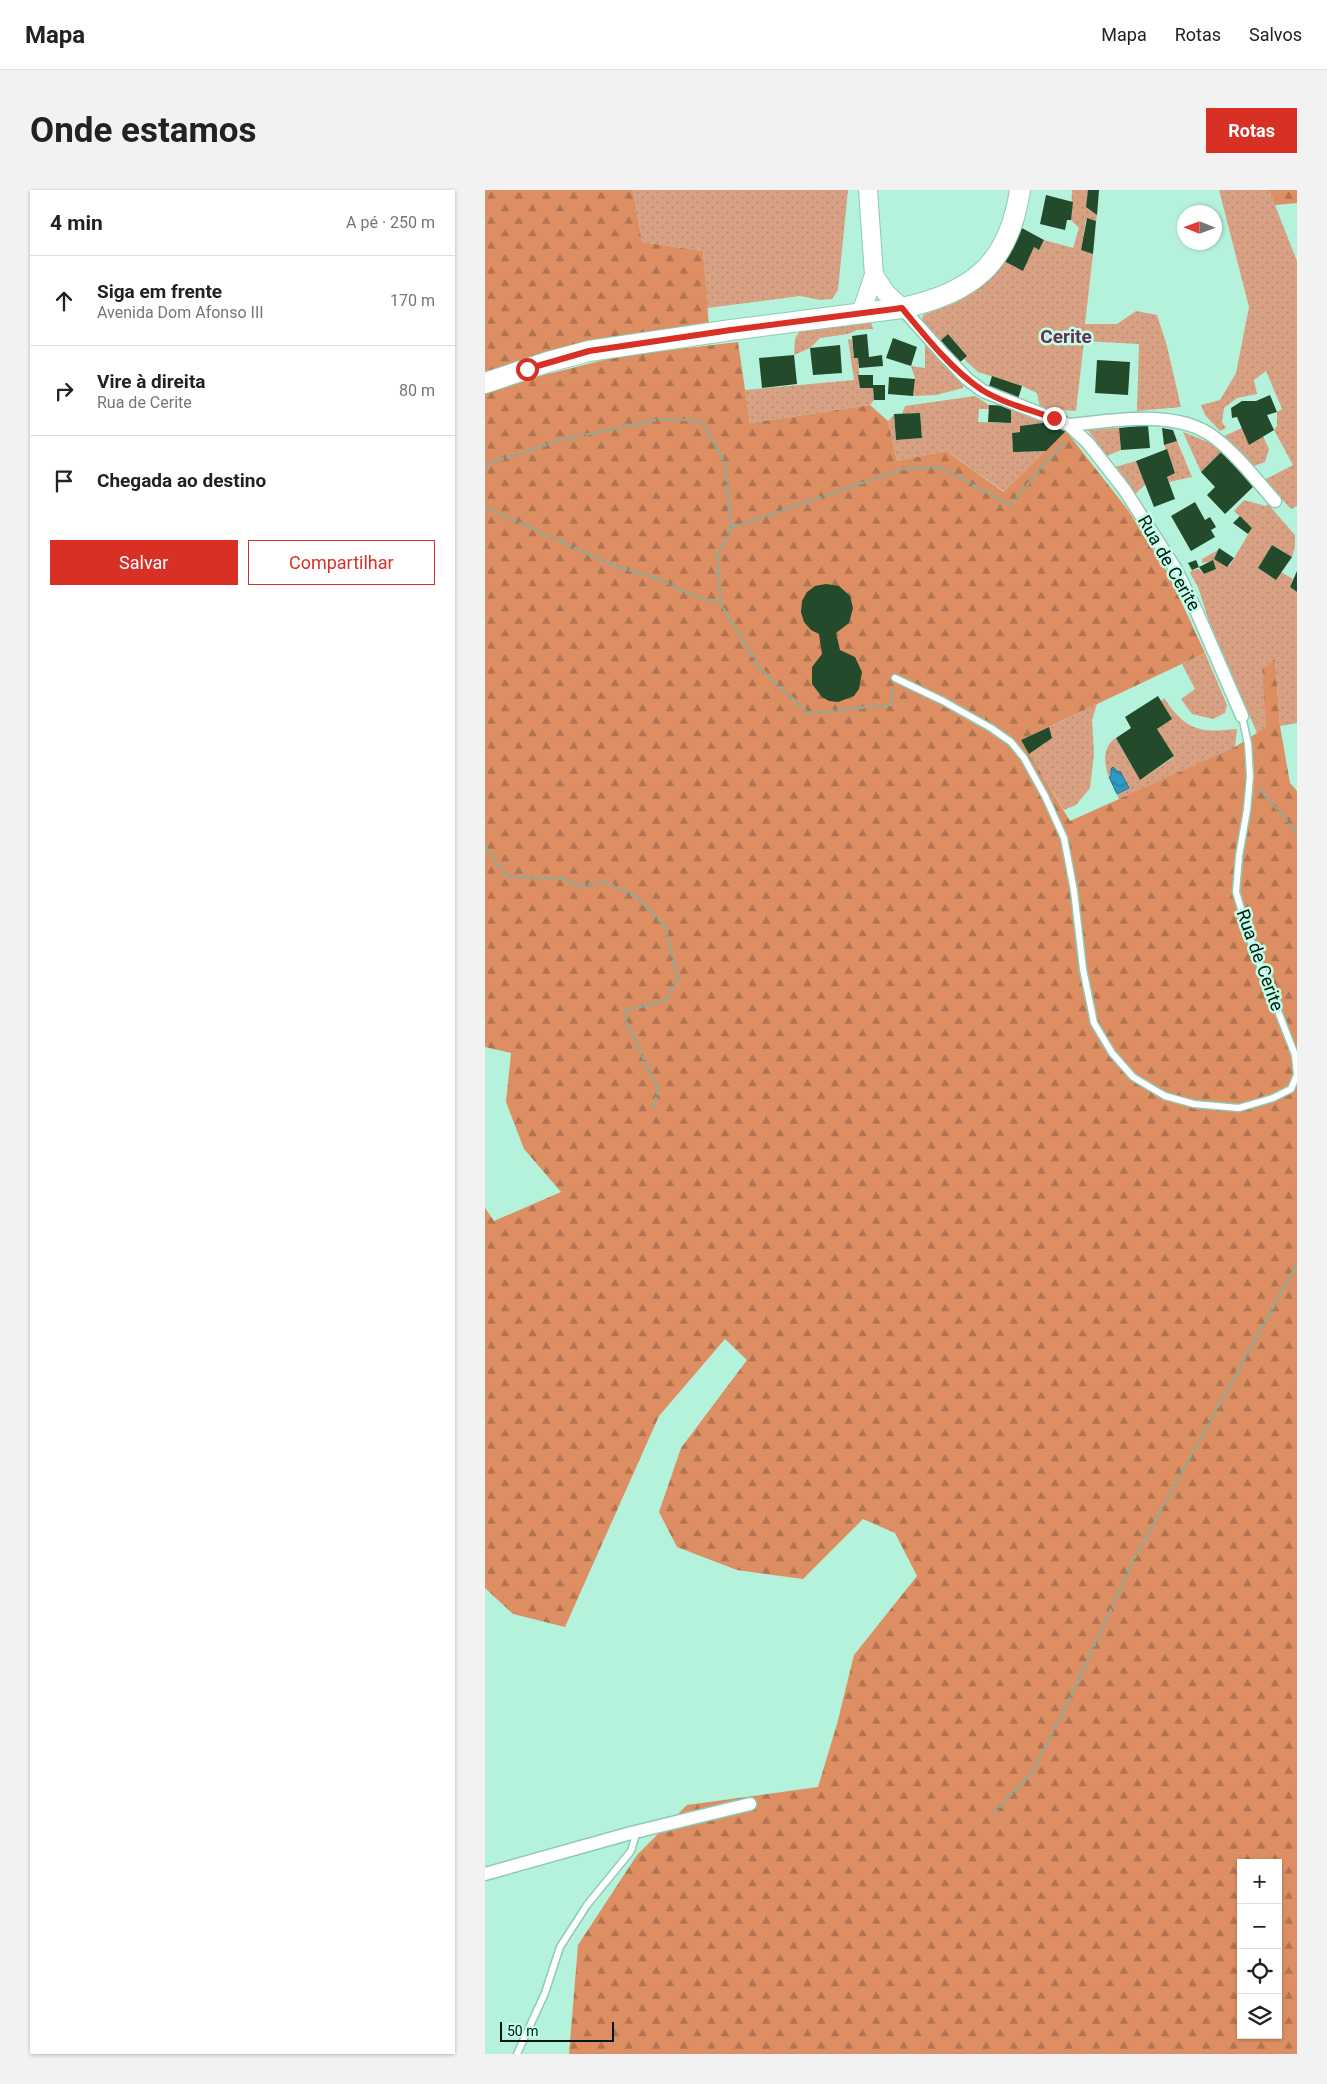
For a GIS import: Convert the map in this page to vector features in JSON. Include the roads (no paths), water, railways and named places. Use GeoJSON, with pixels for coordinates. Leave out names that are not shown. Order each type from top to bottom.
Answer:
{"type":"FeatureCollection","features":[{"type":"Feature","properties":{"kind":"main road"},"geometry":{"type":"LineString","coordinates":[[485,384],[548,362],[589,351],[902,308],[928,302],[950,294],[968,284],[985,270],[1000,253],[1014,218],[1020,190]]}},
{"type":"Feature","properties":{"kind":"street"},"geometry":{"type":"LineString","coordinates":[[861,313],[874,275],[868,190]]}},
{"type":"Feature","properties":{"kind":"street"},"geometry":{"type":"LineString","coordinates":[[874,275],[886,293],[902,308]]}},
{"type":"Feature","properties":{"kind":"street","name":"Rua de Cerite"},"geometry":{"type":"LineString","coordinates":[[902,308],[967,379],[983,391],[1072,427],[1088,443],[1124,489],[1175,568],[1196,610],[1242,716]]}},
{"type":"Feature","properties":{"kind":"street","name":"Rua de Cerite"},"geometry":{"type":"LineString","coordinates":[[1072,427],[1132,419],[1163,420],[1190,425],[1211,435],[1234,454],[1275,502]]}},
{"type":"Feature","properties":{"kind":"street"},"geometry":{"type":"LineString","coordinates":[[485,1874],[637,1831],[750,1804]]}},
{"type":"Feature","properties":{"kind":"lane","name":"Rua de Cerite"},"geometry":{"type":"LineString","coordinates":[[895,678],[943,700],[991,728],[1011,742],[1024,758],[1045,796],[1064,838],[1074,891],[1083,969],[1094,1023],[1113,1053],[1133,1077],[1165,1096],[1194,1104],[1239,1108],[1273,1098],[1291,1089],[1297,1075],[1295,1055],[1250,939],[1236,892],[1250,776],[1248,744],[1242,716]]}},
{"type":"Feature","properties":{"kind":"lane"},"geometry":{"type":"LineString","coordinates":[[517,2054],[545,1993],[560,1947],[587,1905],[631,1851],[637,1831]]}},
{"type":"Feature","properties":{"kind":"water"},"geometry":{"type":"Polygon","coordinates":[[[1113,767],[1118,772],[1120,771],[1129,788],[1117,794],[1109,777],[1113,767]]]}},
{"type":"Feature","properties":{"kind":"district","name":"Cerite"},"geometry":{"type":"Point","coordinates":[1066,336]}}]}
